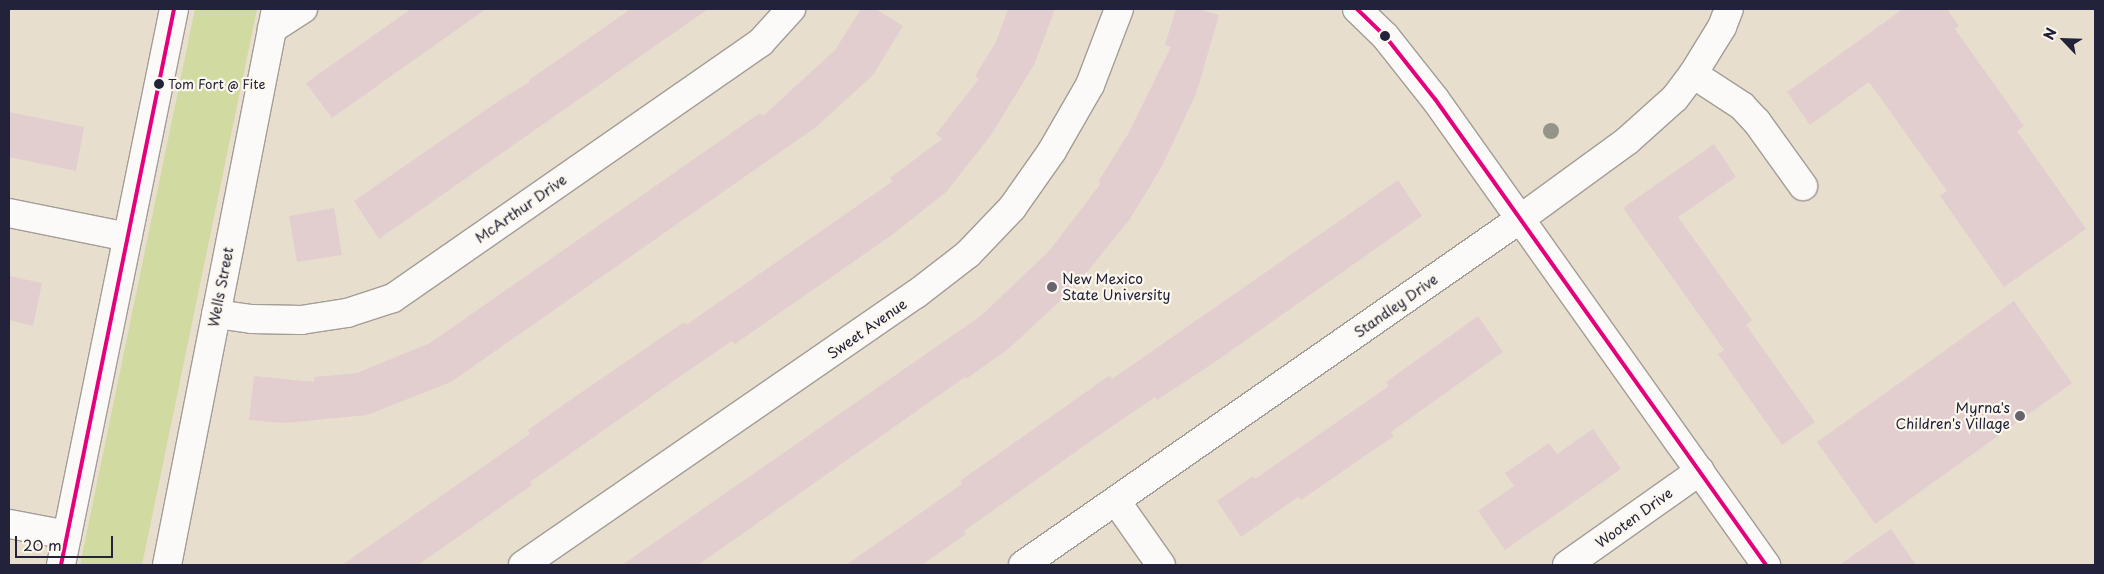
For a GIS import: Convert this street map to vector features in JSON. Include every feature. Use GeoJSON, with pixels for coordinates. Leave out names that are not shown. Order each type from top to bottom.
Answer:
{"type":"FeatureCollection","features":[{"type":"Feature","properties":{"kind":"street"},"geometry":{"type":"LineString","coordinates":[[61,565],[174,9]]}},
{"type":"Feature","properties":{"kind":"street"},"geometry":{"type":"LineString","coordinates":[[274,19],[303,9]]}},
{"type":"Feature","properties":{"kind":"street","name":"McArthur Drive"},"geometry":{"type":"LineString","coordinates":[[216,314],[252,319],[301,320],[347,314],[393,298],[762,42],[790,9]]}},
{"type":"Feature","properties":{"kind":"street","name":"Sweet Avenue"},"geometry":{"type":"LineString","coordinates":[[523,565],[915,295],[968,254],[1012,208],[1052,151],[1090,85],[1119,9]]}},
{"type":"Feature","properties":{"kind":"street"},"geometry":{"type":"LineString","coordinates":[[1357,9],[1385,36],[1435,99],[1766,565]]}},
{"type":"Feature","properties":{"kind":"street","name":"Standley Drive"},"geometry":{"type":"LineString","coordinates":[[1023,565],[1520,219],[1627,141],[1675,98],[1693,74],[1722,27],[1729,9]]}},
{"type":"Feature","properties":{"kind":"street","name":"Wells Street"},"geometry":{"type":"LineString","coordinates":[[167,565],[274,19]]}},
{"type":"Feature","properties":{"kind":"street"},"geometry":{"type":"LineString","coordinates":[[1693,74],[1742,106],[1757,122],[1803,186]]}},
{"type":"Feature","properties":{"kind":"street"},"geometry":{"type":"LineString","coordinates":[[9,213],[128,237]]}},
{"type":"Feature","properties":{"kind":"street","name":"Wooten Drive"},"geometry":{"type":"LineString","coordinates":[[1568,565],[1700,470]]}},
{"type":"Feature","properties":{"kind":"street"},"geometry":{"type":"LineString","coordinates":[[1116,501],[1161,565]]}},
{"type":"Feature","properties":{"kind":"street"},"geometry":{"type":"LineString","coordinates":[[9,524],[67,535]]}},
{"type":"Feature","properties":{"kind":"green space"},"geometry":{"type":"Polygon","coordinates":[[[195,9],[257,9],[142,565],[80,565],[195,9]]]}},
{"type":"Feature","properties":{"kind":"building"},"geometry":{"type":"Polygon","coordinates":[[[411,9],[486,9],[332,118],[306,83],[411,9]]]}},
{"type":"Feature","properties":{"kind":"building"},"geometry":{"type":"Polygon","coordinates":[[[631,9],[708,9],[379,239],[354,201],[503,98],[530,82],[529,80],[631,9]]]}},
{"type":"Feature","properties":{"kind":"building"},"geometry":{"type":"Polygon","coordinates":[[[861,9],[876,9],[903,26],[873,75],[816,127],[451,382],[367,415],[285,423],[249,420],[254,376],[314,382],[314,377],[357,373],[430,343],[760,113],[763,116],[835,50],[861,9]]]}},
{"type":"Feature","properties":{"kind":"building"},"geometry":{"type":"Polygon","coordinates":[[[1008,9],[1055,9],[1034,65],[991,135],[946,192],[892,235],[735,344],[732,341],[672,382],[530,482],[532,485],[418,565],[342,565],[530,434],[528,430],[563,405],[684,322],[686,325],[893,181],[890,178],[942,139],[936,134],[979,79],[975,76],[996,42],[1008,9]]]}},
{"type":"Feature","properties":{"kind":"building"},"geometry":{"type":"Polygon","coordinates":[[[1176,9],[1199,9],[1219,15],[1196,94],[1162,166],[1130,219],[1074,288],[1007,350],[966,379],[965,377],[698,565],[622,565],[982,315],[1050,250],[1101,183],[1098,182],[1128,134],[1171,47],[1165,45],[1176,9]]]}},
{"type":"Feature","properties":{"kind":"building"},"geometry":{"type":"Polygon","coordinates":[[[1903,9],[1947,9],[1959,26],[1955,29],[2024,126],[2017,131],[2086,229],[2004,287],[1940,196],[1947,191],[1869,82],[1810,125],[1787,92],[1903,9]]]}},
{"type":"Feature","properties":{"kind":"building"},"geometry":{"type":"Polygon","coordinates":[[[9,112],[84,127],[76,171],[9,157],[9,112]]]}},
{"type":"Feature","properties":{"kind":"building"},"geometry":{"type":"Polygon","coordinates":[[[1714,144],[1736,177],[1678,217],[1752,320],[1746,325],[1815,422],[1782,445],[1718,354],[1724,350],[1623,208],[1714,144]]]}},
{"type":"Feature","properties":{"kind":"building"},"geometry":{"type":"Polygon","coordinates":[[[1398,180],[1422,216],[1215,362],[1157,400],[1155,397],[1098,436],[964,531],[966,534],[922,565],[846,565],[962,484],[960,481],[1110,375],[1112,379],[1398,180]]]}},
{"type":"Feature","properties":{"kind":"building"},"geometry":{"type":"Polygon","coordinates":[[[334,208],[342,255],[297,262],[289,216],[334,208]]]}},
{"type":"Feature","properties":{"kind":"building"},"geometry":{"type":"Polygon","coordinates":[[[9,276],[42,283],[33,326],[9,320],[9,276]]]}},
{"type":"Feature","properties":{"kind":"building"},"geometry":{"type":"Polygon","coordinates":[[[2014,301],[2072,383],[1875,524],[1817,442],[2014,301]]]}},
{"type":"Feature","properties":{"kind":"building"},"geometry":{"type":"Polygon","coordinates":[[[1478,316],[1503,352],[1391,432],[1394,436],[1301,500],[1298,497],[1241,537],[1217,501],[1253,476],[1255,479],[1389,386],[1386,382],[1478,316]]]}},
{"type":"Feature","properties":{"kind":"building"},"geometry":{"type":"Polygon","coordinates":[[[1593,429],[1621,469],[1505,550],[1478,511],[1514,486],[1505,473],[1549,443],[1557,454],[1593,429]]]}},
{"type":"Feature","properties":{"kind":"building"},"geometry":{"type":"Polygon","coordinates":[[[1891,529],[1916,565],[1839,565],[1891,529]]]}},
{"type":"Feature","properties":{"kind":"transit line"},"geometry":{"type":"LineString","coordinates":[[61,565],[174,9]]}},
{"type":"Feature","properties":{"kind":"transit line"},"geometry":{"type":"LineString","coordinates":[[1357,9],[1385,36],[1435,99],[1766,565]]}},
{"type":"Feature","properties":{"kind":"place","name":"Tom Fort @ Fite"},"geometry":{"type":"Point","coordinates":[159,84]}},
{"type":"Feature","properties":{"kind":"place","name":"New Mexico State University"},"geometry":{"type":"Point","coordinates":[1052,287]}},
{"type":"Feature","properties":{"kind":"place","name":"Myrna's Children's Village"},"geometry":{"type":"Point","coordinates":[2020,416]}}]}
